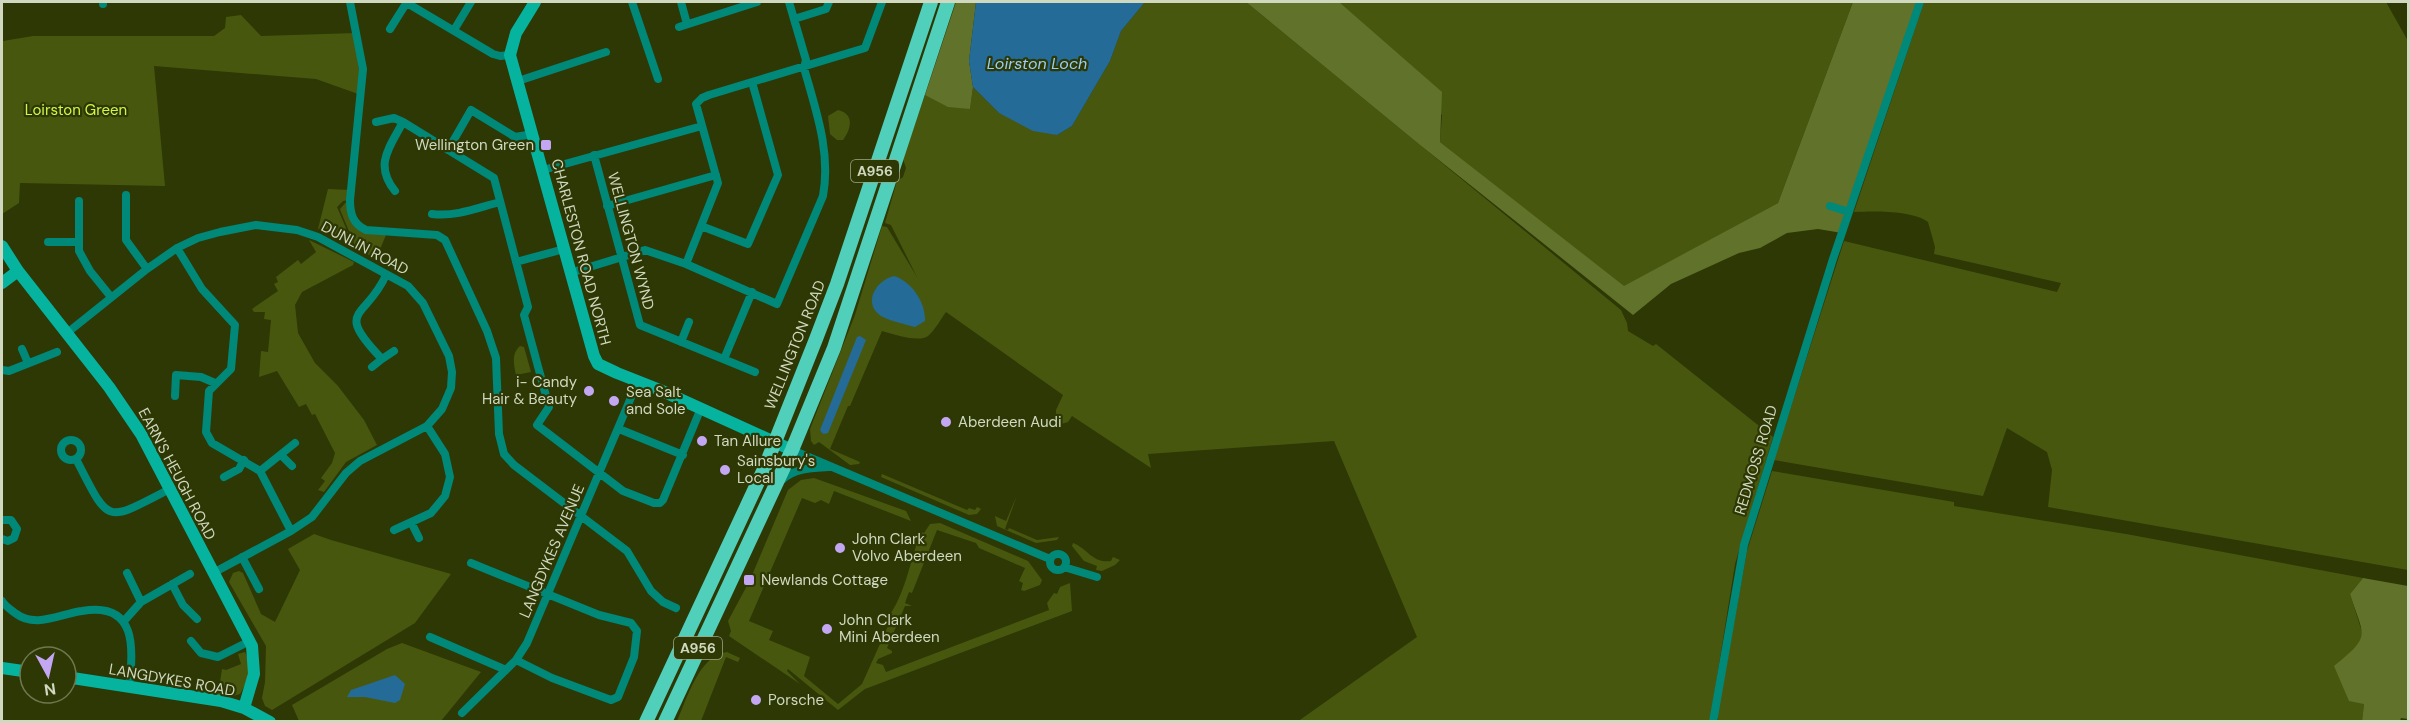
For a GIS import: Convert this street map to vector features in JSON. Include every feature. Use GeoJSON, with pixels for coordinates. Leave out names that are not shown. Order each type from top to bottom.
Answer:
{"type":"FeatureCollection","features":[{"type":"Feature","properties":{"kind":"main road","name":"WELLINGTON ROAD"},"geometry":{"type":"LineString","coordinates":[[646,722],[751,498],[775,441],[837,284],[931,2]]}},
{"type":"Feature","properties":{"kind":"main road","name":"A956"},"geometry":{"type":"LineString","coordinates":[[664,722],[792,450],[847,312],[948,2]]}},
{"type":"Feature","properties":{"kind":"street"},"geometry":{"type":"LineString","coordinates":[[350,2],[363,69],[350,200],[353,220],[366,230],[437,235],[445,240],[487,331],[496,358],[500,434],[504,454],[514,465],[627,551],[651,591],[663,602],[676,608]]}},
{"type":"Feature","properties":{"kind":"street"},"geometry":{"type":"LineString","coordinates":[[390,29],[407,2],[500,56],[512,50],[523,38],[544,2]]}},
{"type":"Feature","properties":{"kind":"street"},"geometry":{"type":"LineString","coordinates":[[454,30],[471,2]]}},
{"type":"Feature","properties":{"kind":"street"},"geometry":{"type":"LineString","coordinates":[[512,50],[516,33],[535,2]]}},
{"type":"Feature","properties":{"kind":"street"},"geometry":{"type":"LineString","coordinates":[[632,2],[658,79]]}},
{"type":"Feature","properties":{"kind":"street"},"geometry":{"type":"LineString","coordinates":[[681,2],[683,25],[757,2]]}},
{"type":"Feature","properties":{"kind":"street"},"geometry":{"type":"LineString","coordinates":[[570,273],[645,250],[686,264],[777,304],[823,196],[826,179],[825,145],[804,68],[806,60],[789,2]]}},
{"type":"Feature","properties":{"kind":"street"},"geometry":{"type":"LineString","coordinates":[[794,19],[826,9],[829,2]]}},
{"type":"Feature","properties":{"kind":"street"},"geometry":{"type":"LineString","coordinates":[[686,264],[718,183],[696,104],[702,98],[865,48],[882,2]]}},
{"type":"Feature","properties":{"kind":"street","name":"REDMOSS ROAD"},"geometry":{"type":"LineString","coordinates":[[1713,722],[1741,556],[1838,243],[1920,2]]}},
{"type":"Feature","properties":{"kind":"street","name":"CHARLESTON ROAD NORTH"},"geometry":{"type":"LineString","coordinates":[[512,50],[518,81],[570,273],[598,364],[792,450]]}},
{"type":"Feature","properties":{"kind":"street"},"geometry":{"type":"LineString","coordinates":[[518,81],[606,52]]}},
{"type":"Feature","properties":{"kind":"street"},"geometry":{"type":"LineString","coordinates":[[700,226],[748,244],[778,175],[752,82]]}},
{"type":"Feature","properties":{"kind":"street"},"geometry":{"type":"LineString","coordinates":[[448,150],[471,110],[515,137],[533,134]]}},
{"type":"Feature","properties":{"kind":"street"},"geometry":{"type":"LineString","coordinates":[[376,122],[394,118],[403,122],[494,178],[528,307],[524,315],[549,407],[537,424],[623,491],[654,503],[660,503],[683,455],[701,408]]}},
{"type":"Feature","properties":{"kind":"street"},"geometry":{"type":"LineString","coordinates":[[395,191],[384,172],[384,163],[386,154],[403,122]]}},
{"type":"Feature","properties":{"kind":"street"},"geometry":{"type":"LineString","coordinates":[[543,170],[702,126]]}},
{"type":"Feature","properties":{"kind":"street","name":"WELLINGTON WYND"},"geometry":{"type":"LineString","coordinates":[[594,155],[640,325],[681,342]]}},
{"type":"Feature","properties":{"kind":"street"},"geometry":{"type":"LineString","coordinates":[[607,206],[716,176]]}},
{"type":"Feature","properties":{"kind":"street"},"geometry":{"type":"LineString","coordinates":[[126,195],[126,240],[147,269]]}},
{"type":"Feature","properties":{"kind":"street"},"geometry":{"type":"LineString","coordinates":[[79,201],[79,251],[83,261],[111,297]]}},
{"type":"Feature","properties":{"kind":"street"},"geometry":{"type":"LineString","coordinates":[[432,214],[446,216],[459,214],[500,202]]}},
{"type":"Feature","properties":{"kind":"street"},"geometry":{"type":"LineString","coordinates":[[1830,206],[1849,212]]}},
{"type":"Feature","properties":{"kind":"street","name":"DUNLIN ROAD"},"geometry":{"type":"LineString","coordinates":[[67,333],[177,248],[198,238],[256,225],[297,230],[338,246],[408,286],[423,303],[449,356],[452,372],[451,388],[442,409],[426,426],[360,461],[346,473],[312,517],[291,531],[213,573]]}},
{"type":"Feature","properties":{"kind":"street"},"geometry":{"type":"LineString","coordinates":[[48,242],[78,242]]}},
{"type":"Feature","properties":{"kind":"street","name":"EARN'S HEUGH ROAD"},"geometry":{"type":"LineString","coordinates":[[2,246],[18,272],[126,410],[141,434],[250,641],[254,654],[254,674],[244,708]]}},
{"type":"Feature","properties":{"kind":"street"},"geometry":{"type":"LineString","coordinates":[[177,248],[202,290],[235,325],[231,369],[209,391],[206,432],[212,443],[260,471],[291,531]]}},
{"type":"Feature","properties":{"kind":"street"},"geometry":{"type":"LineString","coordinates":[[516,262],[564,249]]}},
{"type":"Feature","properties":{"kind":"street"},"geometry":{"type":"LineString","coordinates":[[2,283],[18,272]]}},
{"type":"Feature","properties":{"kind":"street"},"geometry":{"type":"LineString","coordinates":[[382,358],[361,335],[356,322],[362,307],[375,295],[386,274]]}},
{"type":"Feature","properties":{"kind":"street"},"geometry":{"type":"LineString","coordinates":[[724,359],[752,292]]}},
{"type":"Feature","properties":{"kind":"street"},"geometry":{"type":"LineString","coordinates":[[689,322],[681,342],[755,372]]}},
{"type":"Feature","properties":{"kind":"street"},"geometry":{"type":"LineString","coordinates":[[22,349],[28,363]]}},
{"type":"Feature","properties":{"kind":"street"},"geometry":{"type":"LineString","coordinates":[[372,367],[394,351]]}},
{"type":"Feature","properties":{"kind":"street"},"geometry":{"type":"LineString","coordinates":[[2,370],[9,371],[57,352]]}},
{"type":"Feature","properties":{"kind":"street"},"geometry":{"type":"LineString","coordinates":[[175,396],[176,375],[201,376],[215,383]]}},
{"type":"Feature","properties":{"kind":"street","name":"LANGDYKES AVENUE"},"geometry":{"type":"LineString","coordinates":[[462,713],[516,660],[527,642],[638,381]]}},
{"type":"Feature","properties":{"kind":"street"},"geometry":{"type":"LineString","coordinates":[[394,530],[431,513],[445,496],[450,477],[445,454],[426,426]]}},
{"type":"Feature","properties":{"kind":"street"},"geometry":{"type":"LineString","coordinates":[[619,429],[683,455]]}},
{"type":"Feature","properties":{"kind":"street"},"geometry":{"type":"LineString","coordinates":[[260,471],[296,443]]}},
{"type":"Feature","properties":{"kind":"street"},"geometry":{"type":"LineString","coordinates":[[792,450],[1050,559],[1054,554],[1061,554],[1066,560],[1064,567],[1097,577]]}},
{"type":"Feature","properties":{"kind":"street"},"geometry":{"type":"LineString","coordinates":[[281,454],[292,466]]}},
{"type":"Feature","properties":{"kind":"street"},"geometry":{"type":"LineString","coordinates":[[76,459],[99,504],[109,512],[125,512],[170,489]]}},
{"type":"Feature","properties":{"kind":"street"},"geometry":{"type":"LineString","coordinates":[[224,477],[239,469],[243,460]]}},
{"type":"Feature","properties":{"kind":"street"},"geometry":{"type":"LineString","coordinates":[[776,485],[787,474],[795,471],[829,467]]}},
{"type":"Feature","properties":{"kind":"street"},"geometry":{"type":"LineString","coordinates":[[2,520],[11,520],[17,529],[14,538],[8,541],[2,539]]}},
{"type":"Feature","properties":{"kind":"street"},"geometry":{"type":"LineString","coordinates":[[411,522],[419,538]]}},
{"type":"Feature","properties":{"kind":"street"},"geometry":{"type":"LineString","coordinates":[[242,557],[259,589]]}},
{"type":"Feature","properties":{"kind":"street"},"geometry":{"type":"LineString","coordinates":[[471,563],[599,615],[631,623],[637,632],[634,657],[618,697],[611,700],[601,698],[516,660]]}},
{"type":"Feature","properties":{"kind":"street"},"geometry":{"type":"LineString","coordinates":[[127,573],[141,602]]}},
{"type":"Feature","properties":{"kind":"street"},"geometry":{"type":"LineString","coordinates":[[124,621],[141,602],[190,574]]}},
{"type":"Feature","properties":{"kind":"street"},"geometry":{"type":"LineString","coordinates":[[172,584],[183,606],[197,619]]}},
{"type":"Feature","properties":{"kind":"street"},"geometry":{"type":"LineString","coordinates":[[2,601],[19,616],[31,621],[50,620],[80,611],[93,610],[109,613],[124,621],[133,648],[129,687]]}},
{"type":"Feature","properties":{"kind":"street"},"geometry":{"type":"LineString","coordinates":[[430,638],[506,670]]}},
{"type":"Feature","properties":{"kind":"street"},"geometry":{"type":"LineString","coordinates":[[191,641],[201,653],[218,657],[250,641]]}},
{"type":"Feature","properties":{"kind":"street"},"geometry":{"type":"LineString","coordinates":[[2,668],[18,670]]}},
{"type":"Feature","properties":{"kind":"street","name":"LANGDYKES ROAD"},"geometry":{"type":"LineString","coordinates":[[78,679],[200,697],[244,708],[270,722]]}},
{"type":"Feature","properties":{"kind":"green space"},"geometry":{"type":"Polygon","coordinates":[[[956,2],[976,2],[969,61],[973,87],[970,109],[948,107],[925,95],[956,2]]]}},
{"type":"Feature","properties":{"kind":"green space"},"geometry":{"type":"Polygon","coordinates":[[[1145,2],[1246,2],[1621,310],[1628,331],[1653,346],[1656,344],[1773,437],[1735,564],[1710,721],[1297,722],[1417,637],[1334,441],[1148,454],[1151,468],[1072,416],[1068,422],[1061,424],[1056,422],[1056,410],[1063,395],[946,312],[933,331],[924,338],[905,337],[882,331],[830,449],[860,462],[859,464],[850,465],[819,442],[814,445],[811,441],[810,429],[855,315],[882,226],[887,227],[917,277],[891,225],[885,223],[897,181],[903,177],[906,168],[903,159],[925,95],[970,109],[973,87],[999,113],[1057,135],[1072,126],[1110,61],[1121,31],[1145,2]]]}},
{"type":"Feature","properties":{"kind":"green space"},"geometry":{"type":"Polygon","coordinates":[[[1246,2],[1339,2],[1442,92],[1440,142],[1624,286],[1778,203],[1853,2],[1920,2],[1842,233],[1818,229],[1787,233],[1760,248],[1739,253],[1671,284],[1633,315],[1246,2]]]}},
{"type":"Feature","properties":{"kind":"green space"},"geometry":{"type":"Polygon","coordinates":[[[1337,2],[1853,2],[1778,203],[1624,287],[1440,142],[1442,115],[1337,2]]]}},
{"type":"Feature","properties":{"kind":"green space"},"geometry":{"type":"Polygon","coordinates":[[[1924,2],[2386,2],[2408,41],[2408,570],[2048,507],[2052,470],[2047,452],[2007,428],[1983,496],[1774,460],[1844,241],[2057,292],[2061,283],[1934,254],[1935,247],[1928,222],[1921,218],[1892,212],[1854,212],[1924,2]]]}},
{"type":"Feature","properties":{"kind":"green space","name":"Loirston Green"},"geometry":{"type":"Polygon","coordinates":[[[241,15],[261,36],[356,33],[361,95],[316,79],[154,66],[165,186],[20,183],[19,203],[2,214],[2,32],[3,41],[33,36],[214,36],[225,28],[226,17],[241,15]]]}},
{"type":"Feature","properties":{"kind":"green space"},"geometry":{"type":"Polygon","coordinates":[[[838,110],[847,115],[850,122],[843,140],[837,140],[830,134],[828,116],[838,110]]]}},
{"type":"Feature","properties":{"kind":"green space"},"geometry":{"type":"Polygon","coordinates":[[[328,189],[351,190],[350,200],[343,201],[337,207],[352,242],[351,245],[318,229],[328,189]]]}},
{"type":"Feature","properties":{"kind":"green space"},"geometry":{"type":"Polygon","coordinates":[[[346,202],[349,203],[352,222],[386,235],[376,259],[356,248],[340,209],[346,202]]]}},
{"type":"Feature","properties":{"kind":"green space"},"geometry":{"type":"Polygon","coordinates":[[[309,240],[354,262],[353,265],[302,292],[295,305],[298,333],[315,363],[338,386],[364,420],[377,445],[346,462],[324,492],[318,490],[325,481],[321,478],[332,463],[335,453],[315,414],[312,415],[306,404],[299,407],[277,371],[259,377],[261,351],[268,352],[271,320],[264,319],[265,312],[254,312],[252,309],[278,291],[274,284],[278,282],[276,277],[298,260],[301,264],[316,252],[309,240]]]}},
{"type":"Feature","properties":{"kind":"green space"},"geometry":{"type":"Polygon","coordinates":[[[520,346],[524,347],[531,372],[516,375],[514,356],[520,346]]]}},
{"type":"Feature","properties":{"kind":"green space"},"geometry":{"type":"Polygon","coordinates":[[[1772,471],[1954,502],[1954,506],[2126,534],[2363,578],[2350,594],[2363,635],[2359,645],[2364,704],[2362,721],[1719,722],[1717,717],[1747,551],[1772,471]]]}},
{"type":"Feature","properties":{"kind":"green space"},"geometry":{"type":"Polygon","coordinates":[[[882,474],[967,510],[969,508],[975,510],[977,507],[981,509],[977,514],[969,515],[881,477],[882,474]]]}},
{"type":"Feature","properties":{"kind":"green space"},"geometry":{"type":"Polygon","coordinates":[[[814,478],[906,511],[911,521],[834,491],[829,504],[821,500],[815,503],[802,498],[749,621],[773,631],[769,640],[810,657],[804,676],[838,704],[862,684],[888,626],[882,624],[890,615],[901,593],[921,532],[924,533],[930,524],[940,523],[1028,561],[1042,580],[1040,585],[1021,590],[1023,583],[1019,581],[1025,568],[979,548],[976,543],[937,530],[912,593],[909,592],[905,603],[912,606],[905,606],[887,648],[892,653],[878,659],[876,663],[883,665],[886,672],[1049,610],[1047,603],[1054,593],[1057,594],[1060,587],[1070,583],[1072,611],[865,689],[838,710],[788,669],[787,671],[800,684],[729,636],[731,631],[728,621],[750,580],[788,490],[801,480],[814,478]]]}},
{"type":"Feature","properties":{"kind":"green space"},"geometry":{"type":"Polygon","coordinates":[[[1017,495],[1005,529],[1009,528],[1037,540],[1059,537],[1057,540],[1036,543],[997,526],[995,516],[1006,521],[1017,495]]]}},
{"type":"Feature","properties":{"kind":"green space"},"geometry":{"type":"Polygon","coordinates":[[[314,534],[451,574],[415,623],[272,710],[265,706],[262,698],[266,646],[229,582],[233,573],[239,571],[243,573],[261,614],[275,622],[300,570],[288,549],[314,534]]]}},
{"type":"Feature","properties":{"kind":"green space"},"geometry":{"type":"Polygon","coordinates":[[[1073,543],[1099,560],[1111,561],[1113,557],[1120,560],[1102,571],[1096,570],[1097,566],[1084,561],[1072,546],[1073,543]]]}},
{"type":"Feature","properties":{"kind":"green space"},"geometry":{"type":"Polygon","coordinates":[[[2363,578],[2408,586],[2408,719],[2362,721],[2364,704],[2349,701],[2334,666],[2354,648],[2362,635],[2350,594],[2363,578]]]}},
{"type":"Feature","properties":{"kind":"green space"},"geometry":{"type":"Polygon","coordinates":[[[402,643],[481,672],[441,721],[299,721],[292,705],[387,649],[402,643]]]}},
{"type":"Feature","properties":{"kind":"green space"},"geometry":{"type":"Polygon","coordinates":[[[245,652],[248,674],[240,694],[229,697],[218,695],[222,669],[226,670],[241,664],[238,654],[245,652]]]}},
{"type":"Feature","properties":{"kind":"green space"},"geometry":{"type":"Polygon","coordinates":[[[727,652],[740,658],[738,662],[726,657],[701,721],[677,721],[695,679],[702,669],[717,655],[727,652]]]}},
{"type":"Feature","properties":{"kind":"water","name":"Loirston Loch"},"geometry":{"type":"Polygon","coordinates":[[[976,2],[1145,2],[1121,31],[1110,61],[1072,126],[1057,135],[1033,131],[999,113],[973,87],[969,61],[976,2]]]}},
{"type":"Feature","properties":{"kind":"water"},"geometry":{"type":"Polygon","coordinates":[[[894,276],[912,287],[923,307],[925,321],[915,327],[883,317],[873,307],[873,294],[876,288],[894,276]]]}},
{"type":"Feature","properties":{"kind":"water"},"geometry":{"type":"Polygon","coordinates":[[[860,336],[866,340],[828,433],[823,434],[820,430],[857,337],[860,336]]]}},
{"type":"Feature","properties":{"kind":"water"},"geometry":{"type":"Polygon","coordinates":[[[395,675],[405,684],[400,700],[395,703],[365,697],[347,697],[351,690],[395,675]]]}},
{"type":"Feature","properties":{"kind":"place","name":"Wellington Green"},"geometry":{"type":"Point","coordinates":[546,145]}},
{"type":"Feature","properties":{"kind":"place","name":"i- Candy Hair & Beauty"},"geometry":{"type":"Point","coordinates":[589,391]}},
{"type":"Feature","properties":{"kind":"place","name":"Sea Salt and Sole"},"geometry":{"type":"Point","coordinates":[614,401]}},
{"type":"Feature","properties":{"kind":"place","name":"Aberdeen Audi"},"geometry":{"type":"Point","coordinates":[946,422]}},
{"type":"Feature","properties":{"kind":"place","name":"Tan Allure"},"geometry":{"type":"Point","coordinates":[702,441]}},
{"type":"Feature","properties":{"kind":"place","name":"Sainsbury's Local"},"geometry":{"type":"Point","coordinates":[725,470]}},
{"type":"Feature","properties":{"kind":"place","name":"John Clark Volvo Aberdeen"},"geometry":{"type":"Point","coordinates":[840,548]}},
{"type":"Feature","properties":{"kind":"place","name":"Newlands Cottage"},"geometry":{"type":"Point","coordinates":[749,580]}},
{"type":"Feature","properties":{"kind":"place","name":"John Clark Mini Aberdeen"},"geometry":{"type":"Point","coordinates":[827,629]}},
{"type":"Feature","properties":{"kind":"place","name":"Porsche"},"geometry":{"type":"Point","coordinates":[756,700]}}]}
